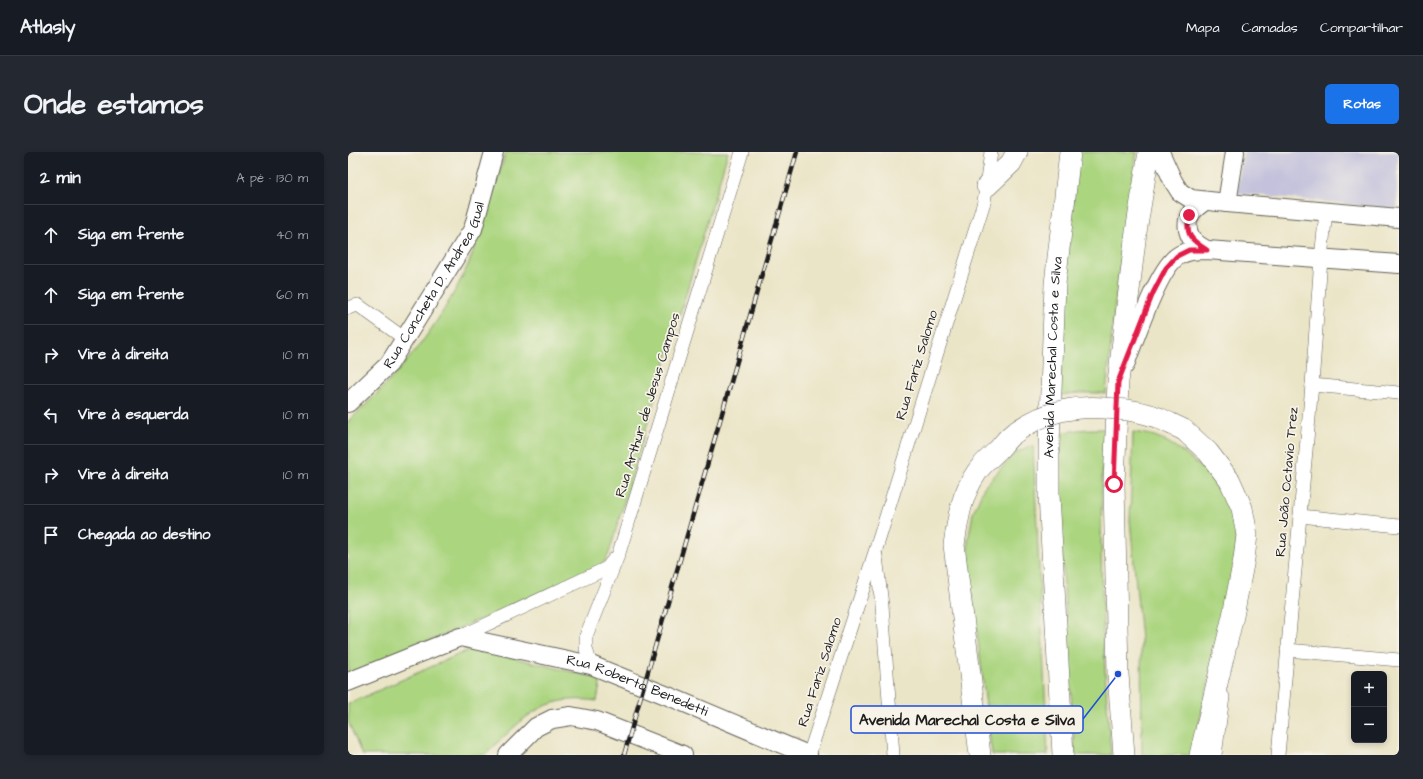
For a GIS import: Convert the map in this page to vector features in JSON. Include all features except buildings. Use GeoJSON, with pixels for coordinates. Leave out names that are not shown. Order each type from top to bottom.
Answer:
{"type":"FeatureCollection","features":[{"type":"Feature","properties":{"kind":"main road"},"geometry":{"type":"LineString","coordinates":[[987,186],[1011,163],[1017,152]]}},
{"type":"Feature","properties":{"kind":"main road","name":"Avenida Marechal Costa e Silva"},"geometry":{"type":"LineString","coordinates":[[1063,755],[1049,494],[1049,445],[1055,284],[1070,152]]}},
{"type":"Feature","properties":{"kind":"main road"},"geometry":{"type":"LineString","coordinates":[[1124,755],[1118,667],[1114,484],[1118,382],[1136,232],[1149,152]]}},
{"type":"Feature","properties":{"kind":"main road"},"geometry":{"type":"LineString","coordinates":[[980,755],[954,545],[958,516],[964,494],[977,471],[1012,435],[1031,423],[1058,411],[1084,407],[1104,407],[1134,411],[1159,418],[1184,430],[1208,452],[1230,481],[1242,508],[1246,535],[1244,559],[1233,616],[1200,755]]}},
{"type":"Feature","properties":{"kind":"street","name":"Rua Concheta D. Andrea Gual"},"geometry":{"type":"LineString","coordinates":[[348,403],[389,364],[473,230],[494,152]]}},
{"type":"Feature","properties":{"kind":"street","name":"Rua Arthur de Jesus Campos"},"geometry":{"type":"LineString","coordinates":[[591,665],[586,649],[586,636],[619,553],[742,152]]}},
{"type":"Feature","properties":{"kind":"street","name":"Rua Fariz Salomo"},"geometry":{"type":"LineString","coordinates":[[809,755],[875,552],[984,202],[991,152]]}},
{"type":"Feature","properties":{"kind":"street"},"geometry":{"type":"LineString","coordinates":[[1160,152],[1173,181],[1180,192],[1191,199],[1399,218]]}},
{"type":"Feature","properties":{"kind":"street"},"geometry":{"type":"LineString","coordinates":[[1227,203],[1235,152]]}},
{"type":"Feature","properties":{"kind":"street"},"geometry":{"type":"LineString","coordinates":[[1205,201],[1194,209],[1189,215],[1187,225],[1190,236],[1194,242],[1207,250]]}},
{"type":"Feature","properties":{"kind":"street","name":"Rua João Octavio Trez"},"geometry":{"type":"LineString","coordinates":[[1278,755],[1312,385],[1321,258],[1326,212]]}},
{"type":"Feature","properties":{"kind":"street"},"geometry":{"type":"LineString","coordinates":[[1118,382],[1153,293],[1166,268],[1177,256],[1189,250],[1399,264]]}},
{"type":"Feature","properties":{"kind":"street"},"geometry":{"type":"LineString","coordinates":[[348,308],[358,305],[405,339]]}},
{"type":"Feature","properties":{"kind":"street"},"geometry":{"type":"LineString","coordinates":[[1312,385],[1399,393]]}},
{"type":"Feature","properties":{"kind":"street"},"geometry":{"type":"LineString","coordinates":[[1300,516],[1399,526]]}},
{"type":"Feature","properties":{"kind":"street","name":"Rua Fariz Salomo"},"geometry":{"type":"LineString","coordinates":[[875,552],[882,605],[893,755]]}},
{"type":"Feature","properties":{"kind":"street"},"geometry":{"type":"LineString","coordinates":[[348,682],[460,637],[607,568],[619,553]]}},
{"type":"Feature","properties":{"kind":"street"},"geometry":{"type":"LineString","coordinates":[[1215,755],[1233,616]]}},
{"type":"Feature","properties":{"kind":"street","name":"Rua Roberto Benedetti"},"geometry":{"type":"LineString","coordinates":[[460,637],[591,665],[809,755]]}},
{"type":"Feature","properties":{"kind":"street"},"geometry":{"type":"LineString","coordinates":[[1287,650],[1399,660]]}},
{"type":"Feature","properties":{"kind":"street"},"geometry":{"type":"LineString","coordinates":[[511,754],[536,727],[552,719],[571,716],[597,720],[683,755]]}},
{"type":"Feature","properties":{"kind":"shaded area"},"geometry":{"type":"Polygon","coordinates":[[[1243,152],[1398,152],[1397,209],[1237,193],[1243,152]]]}},
{"type":"Feature","properties":{"kind":"green space"},"geometry":{"type":"Polygon","coordinates":[[[506,152],[728,152],[609,553],[605,561],[595,570],[348,676],[348,421],[367,404],[401,368],[431,330],[457,288],[469,262],[506,152]]]}},
{"type":"Feature","properties":{"kind":"green space"},"geometry":{"type":"Polygon","coordinates":[[[1078,152],[1137,152],[1125,225],[1114,311],[1106,393],[1060,395],[1065,275],[1078,152]]]}},
{"type":"Feature","properties":{"kind":"green space"},"geometry":{"type":"Polygon","coordinates":[[[1104,429],[1101,552],[1105,674],[1111,755],[1075,755],[1058,493],[1058,435],[1075,430],[1104,429]]]}},
{"type":"Feature","properties":{"kind":"green space"},"geometry":{"type":"Polygon","coordinates":[[[1133,432],[1155,436],[1171,444],[1200,467],[1212,480],[1218,481],[1234,522],[1236,542],[1233,576],[1192,755],[1142,755],[1141,640],[1130,520],[1133,432]]]}},
{"type":"Feature","properties":{"kind":"green space"},"geometry":{"type":"Polygon","coordinates":[[[1033,445],[1048,755],[992,755],[969,567],[968,541],[973,513],[984,487],[1015,453],[1033,445]]]}},
{"type":"Feature","properties":{"kind":"green space"},"geometry":{"type":"Polygon","coordinates":[[[473,648],[601,679],[597,701],[561,701],[547,705],[522,720],[485,755],[362,755],[348,721],[348,704],[473,648]]]}},
{"type":"Feature","properties":{"kind":"railway"},"geometry":{"type":"LineString","coordinates":[[624,755],[797,152]]}},
{"type":"Feature","properties":{"kind":"place","name":"Avenida Marechal Costa e Silva"},"geometry":{"type":"Point","coordinates":[1118,674]}},
{"type":"Feature","properties":{"kind":"route"},"geometry":{"type":"LineString","coordinates":[[1114,484],[1118,382],[1153,293],[1166,268],[1177,256],[1189,250],[1207,250],[1194,242],[1190,236],[1187,225],[1189,215]]}}]}
